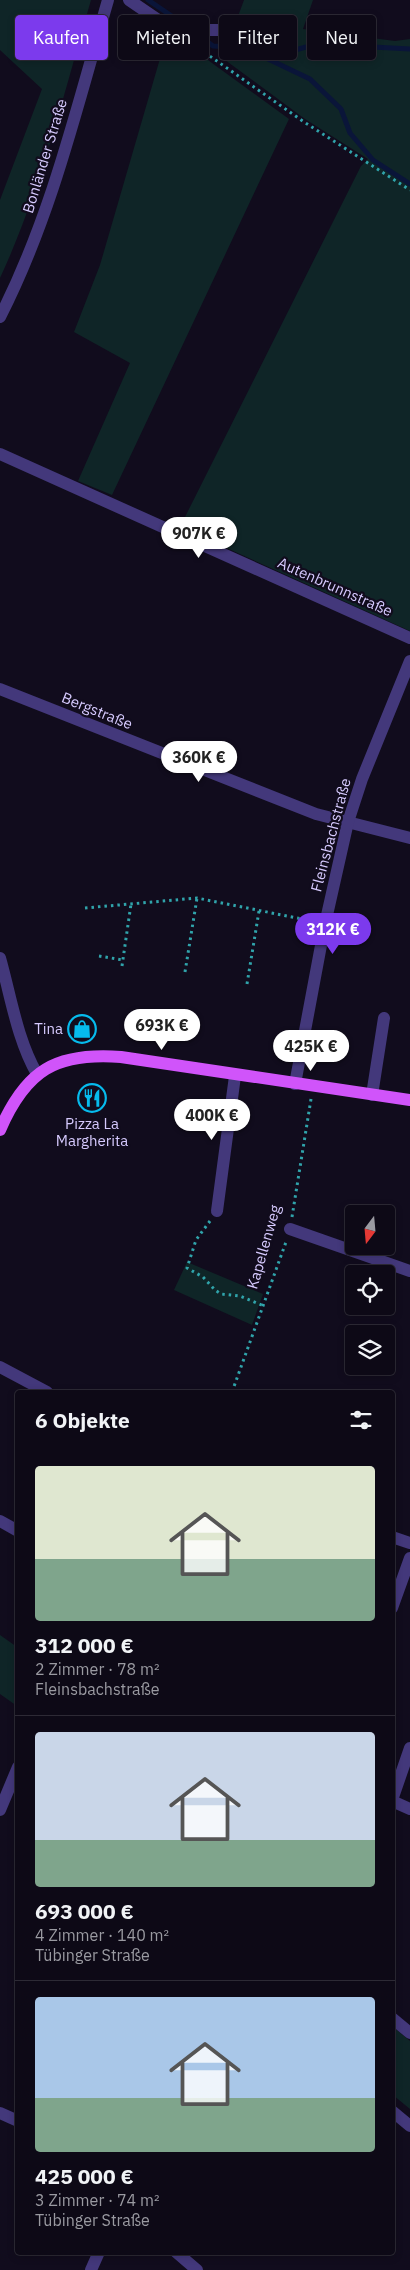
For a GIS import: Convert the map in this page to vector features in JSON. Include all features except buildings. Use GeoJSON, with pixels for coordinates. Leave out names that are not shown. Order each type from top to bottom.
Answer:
{"type":"FeatureCollection","features":[{"type":"Feature","properties":{"kind":"main road"},"geometry":{"type":"LineString","coordinates":[[0,1130],[16,1099],[37,1074],[63,1061],[106,1056],[410,1100]]}},
{"type":"Feature","properties":{"kind":"street","name":"Bonländer Straße"},"geometry":{"type":"LineString","coordinates":[[0,317],[20,275],[48,205],[108,0]]}},
{"type":"Feature","properties":{"kind":"street"},"geometry":{"type":"LineString","coordinates":[[129,0],[151,15]]}},
{"type":"Feature","properties":{"kind":"street","name":"Autenbrunnstraße"},"geometry":{"type":"LineString","coordinates":[[0,454],[410,638]]}},
{"type":"Feature","properties":{"kind":"street","name":"Fleinsbachstraße"},"geometry":{"type":"LineString","coordinates":[[295,1084],[325,924],[348,822],[362,779],[410,661]]}},
{"type":"Feature","properties":{"kind":"street","name":"Bergstraße"},"geometry":{"type":"LineString","coordinates":[[0,689],[316,814],[410,838]]}},
{"type":"Feature","properties":{"kind":"street"},"geometry":{"type":"LineString","coordinates":[[0,958],[21,1037],[37,1074]]}},
{"type":"Feature","properties":{"kind":"street"},"geometry":{"type":"LineString","coordinates":[[372,1095],[384,1018]]}},
{"type":"Feature","properties":{"kind":"street"},"geometry":{"type":"LineString","coordinates":[[217,1211],[235,1076]]}},
{"type":"Feature","properties":{"kind":"street"},"geometry":{"type":"LineString","coordinates":[[290,1229],[410,1271]]}},
{"type":"Feature","properties":{"kind":"street"},"geometry":{"type":"LineString","coordinates":[[0,1367],[43,1390]]}},
{"type":"Feature","properties":{"kind":"street"},"geometry":{"type":"LineString","coordinates":[[0,1521],[15,1528]]}},
{"type":"Feature","properties":{"kind":"street"},"geometry":{"type":"LineString","coordinates":[[395,1538],[410,1543]]}},
{"type":"Feature","properties":{"kind":"street"},"geometry":{"type":"LineString","coordinates":[[395,1600],[410,1558]]}},
{"type":"Feature","properties":{"kind":"street"},"geometry":{"type":"LineString","coordinates":[[395,1791],[410,1748]]}},
{"type":"Feature","properties":{"kind":"street"},"geometry":{"type":"LineString","coordinates":[[0,1810],[9,1783]]}},
{"type":"Feature","properties":{"kind":"street"},"geometry":{"type":"LineString","coordinates":[[395,1802],[410,1809]]}},
{"type":"Feature","properties":{"kind":"street"},"geometry":{"type":"LineString","coordinates":[[395,2020],[410,2033]]}},
{"type":"Feature","properties":{"kind":"street"},"geometry":{"type":"LineString","coordinates":[[0,2113],[15,2120]]}},
{"type":"Feature","properties":{"kind":"street"},"geometry":{"type":"LineString","coordinates":[[395,2114],[410,2126]]}},
{"type":"Feature","properties":{"kind":"street"},"geometry":{"type":"LineString","coordinates":[[91,2270],[98,2255]]}},
{"type":"Feature","properties":{"kind":"street"},"geometry":{"type":"LineString","coordinates":[[180,2255],[197,2270]]}},
{"type":"Feature","properties":{"kind":"path"},"geometry":{"type":"LineString","coordinates":[[209,55],[304,122],[410,190]]}},
{"type":"Feature","properties":{"kind":"path"},"geometry":{"type":"LineString","coordinates":[[85,908],[197,898],[325,924]]}},
{"type":"Feature","properties":{"kind":"path"},"geometry":{"type":"LineString","coordinates":[[185,972],[197,898]]}},
{"type":"Feature","properties":{"kind":"path"},"geometry":{"type":"LineString","coordinates":[[122,966],[131,904]]}},
{"type":"Feature","properties":{"kind":"path"},"geometry":{"type":"LineString","coordinates":[[247,984],[259,911]]}},
{"type":"Feature","properties":{"kind":"path"},"geometry":{"type":"LineString","coordinates":[[99,956],[123,960]]}},
{"type":"Feature","properties":{"kind":"path","name":"Kapellenweg"},"geometry":{"type":"LineString","coordinates":[[233,1390],[290,1229],[312,1096],[322,1097],[324,1088]]}},
{"type":"Feature","properties":{"kind":"path"},"geometry":{"type":"LineString","coordinates":[[217,1211],[196,1240],[188,1268],[203,1277],[221,1294],[240,1296],[264,1306]]}},
{"type":"Feature","properties":{"kind":"green space"},"geometry":{"type":"Polygon","coordinates":[[[0,0],[91,0],[87,15],[15,15],[15,60],[74,60],[40,176],[15,245],[0,278],[0,200],[42,89],[0,50],[0,0]]]}},
{"type":"Feature","properties":{"kind":"green space"},"geometry":{"type":"Polygon","coordinates":[[[244,0],[313,0],[303,29],[307,30],[307,60],[376,60],[376,39],[395,41],[410,39],[410,631],[180,527],[361,166],[368,159],[305,119],[225,60],[297,60],[297,15],[238,15],[244,0]]]}},
{"type":"Feature","properties":{"kind":"green space"},"geometry":{"type":"Polygon","coordinates":[[[160,60],[208,60],[289,119],[112,495],[78,481],[130,363],[74,332],[100,265],[160,60]]]}},
{"type":"Feature","properties":{"kind":"green space"},"geometry":{"type":"Polygon","coordinates":[[[187,1262],[263,1294],[252,1325],[174,1290],[187,1262]]]}},
{"type":"Feature","properties":{"kind":"green space"},"geometry":{"type":"Polygon","coordinates":[[[0,1635],[15,1646],[15,1705],[0,1694],[0,1635]]]}},
{"type":"Feature","properties":{"kind":"green space"},"geometry":{"type":"Polygon","coordinates":[[[395,2028],[410,2041],[410,2109],[395,2097],[395,2028]]]}},
{"type":"Feature","properties":{"kind":"waterway"},"geometry":{"type":"LineString","coordinates":[[148,0],[170,15]]}},
{"type":"Feature","properties":{"kind":"waterway"},"geometry":{"type":"LineString","coordinates":[[209,43],[213,46],[229,47],[266,58],[310,79],[341,109],[350,133],[373,160],[410,184]]}},
{"type":"Feature","properties":{"kind":"waterway"},"geometry":{"type":"LineString","coordinates":[[297,49],[317,44],[410,49]]}},
{"type":"Feature","properties":{"kind":"place","name":"Tina"},"geometry":{"type":"Point","coordinates":[82,1029]}},
{"type":"Feature","properties":{"kind":"place","name":"Pizza La Margherita"},"geometry":{"type":"Point","coordinates":[92,1098]}}]}
